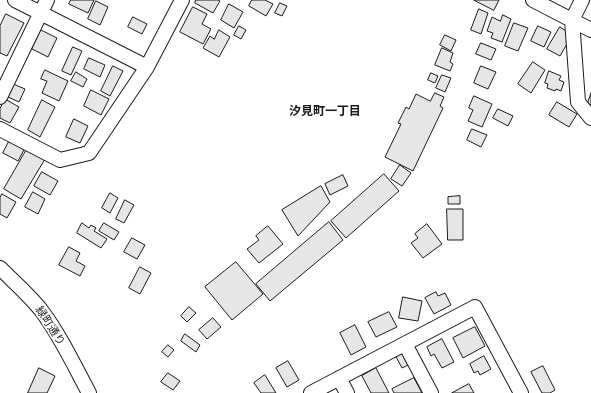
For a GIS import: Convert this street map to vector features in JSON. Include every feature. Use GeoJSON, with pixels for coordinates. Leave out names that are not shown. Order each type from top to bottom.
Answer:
{"type":"FeatureCollection","features":[{"type":"Feature","properties":{"kind":"street"},"geometry":{"type":"LineString","coordinates":[[15,0],[147,67]]}},
{"type":"Feature","properties":{"kind":"street"},"geometry":{"type":"LineString","coordinates":[[0,97],[47,0]]}},
{"type":"Feature","properties":{"kind":"street"},"geometry":{"type":"LineString","coordinates":[[0,129],[60,160],[89,153],[147,67],[182,0]]}},
{"type":"Feature","properties":{"kind":"street"},"geometry":{"type":"LineString","coordinates":[[533,0],[591,30]]}},
{"type":"Feature","properties":{"kind":"street"},"geometry":{"type":"LineString","coordinates":[[582,0],[572,20],[578,102],[591,118]]}},
{"type":"Feature","properties":{"kind":"street","name":"緑町通り"},"geometry":{"type":"LineString","coordinates":[[0,268],[42,311],[88,393]]}},
{"type":"Feature","properties":{"kind":"street"},"geometry":{"type":"LineString","coordinates":[[311,393],[475,307],[521,393]]}},
{"type":"Feature","properties":{"kind":"street"},"geometry":{"type":"LineString","coordinates":[[405,344],[431,393]]}},
{"type":"Feature","properties":{"kind":"street"},"geometry":{"type":"LineString","coordinates":[[339,378],[347,393]]}},
{"type":"Feature","properties":{"kind":"building"},"geometry":{"type":"Polygon","coordinates":[[[71,0],[94,0],[88,13],[69,4],[71,0]]]}},
{"type":"Feature","properties":{"kind":"building"},"geometry":{"type":"Polygon","coordinates":[[[196,0],[220,1],[213,13],[195,3],[196,0]]]}},
{"type":"Feature","properties":{"kind":"building"},"geometry":{"type":"Polygon","coordinates":[[[252,0],[265,0],[273,4],[266,16],[249,6],[252,0]]]}},
{"type":"Feature","properties":{"kind":"building"},"geometry":{"type":"Polygon","coordinates":[[[474,0],[499,0],[494,10],[474,0]]]}},
{"type":"Feature","properties":{"kind":"building"},"geometry":{"type":"Polygon","coordinates":[[[96,1],[108,7],[100,25],[88,19],[96,1]]]}},
{"type":"Feature","properties":{"kind":"building"},"geometry":{"type":"Polygon","coordinates":[[[280,3],[287,6],[282,16],[275,13],[280,3]]]}},
{"type":"Feature","properties":{"kind":"building"},"geometry":{"type":"Polygon","coordinates":[[[229,4],[243,12],[234,28],[221,20],[229,4]]]}},
{"type":"Feature","properties":{"kind":"building"},"geometry":{"type":"Polygon","coordinates":[[[193,7],[207,14],[202,24],[211,29],[203,44],[180,32],[193,7]]]}},
{"type":"Feature","properties":{"kind":"building"},"geometry":{"type":"Polygon","coordinates":[[[479,9],[488,13],[481,34],[471,30],[479,9]]]}},
{"type":"Feature","properties":{"kind":"building"},"geometry":{"type":"Polygon","coordinates":[[[6,14],[24,23],[7,56],[0,53],[0,26],[6,14]]]}},
{"type":"Feature","properties":{"kind":"building"},"geometry":{"type":"Polygon","coordinates":[[[503,15],[511,19],[502,42],[491,38],[493,33],[487,31],[492,17],[500,21],[503,15]]]}},
{"type":"Feature","properties":{"kind":"building"},"geometry":{"type":"Polygon","coordinates":[[[133,17],[147,24],[142,34],[128,27],[133,17]]]}},
{"type":"Feature","properties":{"kind":"building"},"geometry":{"type":"Polygon","coordinates":[[[514,23],[528,28],[518,51],[505,46],[514,23]]]}},
{"type":"Feature","properties":{"kind":"building"},"geometry":{"type":"Polygon","coordinates":[[[239,26],[246,30],[241,39],[234,35],[239,26]]]}},
{"type":"Feature","properties":{"kind":"building"},"geometry":{"type":"Polygon","coordinates":[[[538,26],[551,32],[544,47],[531,41],[538,26]]]}},
{"type":"Feature","properties":{"kind":"building"},"geometry":{"type":"Polygon","coordinates":[[[560,27],[572,35],[560,56],[547,49],[560,27]]]}},
{"type":"Feature","properties":{"kind":"building"},"geometry":{"type":"Polygon","coordinates":[[[41,30],[57,38],[48,57],[32,49],[41,30]]]}},
{"type":"Feature","properties":{"kind":"building"},"geometry":{"type":"Polygon","coordinates":[[[219,30],[230,37],[219,57],[203,48],[210,36],[214,39],[219,30]]]}},
{"type":"Feature","properties":{"kind":"building"},"geometry":{"type":"Polygon","coordinates":[[[445,35],[456,40],[451,51],[440,45],[445,35]]]}},
{"type":"Feature","properties":{"kind":"building"},"geometry":{"type":"Polygon","coordinates":[[[481,43],[496,49],[491,60],[476,54],[481,43]]]}},
{"type":"Feature","properties":{"kind":"building"},"geometry":{"type":"Polygon","coordinates":[[[73,47],[82,51],[71,75],[62,71],[73,47]]]}},
{"type":"Feature","properties":{"kind":"building"},"geometry":{"type":"Polygon","coordinates":[[[442,48],[453,53],[450,62],[453,64],[450,71],[435,65],[442,48]]]}},
{"type":"Feature","properties":{"kind":"building"},"geometry":{"type":"Polygon","coordinates":[[[89,58],[105,65],[100,77],[84,69],[89,58]]]}},
{"type":"Feature","properties":{"kind":"building"},"geometry":{"type":"Polygon","coordinates":[[[533,62],[545,70],[531,93],[518,84],[533,62]]]}},
{"type":"Feature","properties":{"kind":"building"},"geometry":{"type":"Polygon","coordinates":[[[113,66],[123,71],[110,96],[101,91],[113,66]]]}},
{"type":"Feature","properties":{"kind":"building"},"geometry":{"type":"Polygon","coordinates":[[[481,66],[496,72],[488,89],[474,83],[481,66]]]}},
{"type":"Feature","properties":{"kind":"building"},"geometry":{"type":"Polygon","coordinates":[[[45,70],[68,81],[59,101],[42,93],[47,81],[41,79],[45,70]]]}},
{"type":"Feature","properties":{"kind":"building"},"geometry":{"type":"Polygon","coordinates":[[[549,71],[561,76],[559,80],[564,82],[561,91],[556,89],[555,91],[547,88],[548,84],[545,83],[549,71]]]}},
{"type":"Feature","properties":{"kind":"building"},"geometry":{"type":"Polygon","coordinates":[[[76,72],[87,79],[83,87],[71,81],[76,72]]]}},
{"type":"Feature","properties":{"kind":"building"},"geometry":{"type":"Polygon","coordinates":[[[431,73],[438,76],[435,83],[428,80],[431,73]]]}},
{"type":"Feature","properties":{"kind":"building"},"geometry":{"type":"Polygon","coordinates":[[[442,75],[451,78],[445,92],[436,88],[442,75]]]}},
{"type":"Feature","properties":{"kind":"building"},"geometry":{"type":"Polygon","coordinates":[[[11,83],[25,89],[19,102],[6,96],[11,83]]]}},
{"type":"Feature","properties":{"kind":"building"},"geometry":{"type":"Polygon","coordinates":[[[91,90],[109,99],[101,115],[84,106],[91,90]]]}},
{"type":"Feature","properties":{"kind":"building"},"geometry":{"type":"Polygon","coordinates":[[[435,93],[444,97],[440,106],[443,108],[413,171],[385,157],[401,124],[398,123],[406,107],[409,109],[416,94],[430,101],[435,93]]]}},
{"type":"Feature","properties":{"kind":"building"},"geometry":{"type":"Polygon","coordinates":[[[591,93],[591,107],[587,106],[591,93]]]}},
{"type":"Feature","properties":{"kind":"building"},"geometry":{"type":"Polygon","coordinates":[[[474,96],[492,104],[482,127],[468,121],[473,110],[469,108],[474,96]]]}},
{"type":"Feature","properties":{"kind":"building"},"geometry":{"type":"Polygon","coordinates":[[[5,99],[19,107],[10,123],[0,118],[0,109],[5,99]]]}},
{"type":"Feature","properties":{"kind":"building"},"geometry":{"type":"Polygon","coordinates":[[[42,100],[55,107],[40,137],[28,130],[42,100]]]}},
{"type":"Feature","properties":{"kind":"building"},"geometry":{"type":"Polygon","coordinates":[[[557,102],[577,114],[569,127],[549,115],[557,102]]]}},
{"type":"Feature","properties":{"kind":"building"},"geometry":{"type":"Polygon","coordinates":[[[498,109],[513,116],[508,126],[493,118],[498,109]]]}},
{"type":"Feature","properties":{"kind":"building"},"geometry":{"type":"Polygon","coordinates":[[[74,119],[88,126],[80,143],[66,137],[74,119]]]}},
{"type":"Feature","properties":{"kind":"building"},"geometry":{"type":"Polygon","coordinates":[[[472,129],[487,135],[481,147],[467,140],[472,129]]]}},
{"type":"Feature","properties":{"kind":"building"},"geometry":{"type":"Polygon","coordinates":[[[11,138],[26,146],[18,161],[3,153],[11,138]]]}},
{"type":"Feature","properties":{"kind":"building"},"geometry":{"type":"Polygon","coordinates":[[[27,149],[45,159],[21,199],[4,189],[27,149]]]}},
{"type":"Feature","properties":{"kind":"building"},"geometry":{"type":"Polygon","coordinates":[[[400,165],[411,173],[402,186],[391,179],[400,165]]]}},
{"type":"Feature","properties":{"kind":"building"},"geometry":{"type":"Polygon","coordinates":[[[42,172],[58,181],[50,195],[34,186],[42,172]]]}},
{"type":"Feature","properties":{"kind":"building"},"geometry":{"type":"Polygon","coordinates":[[[384,174],[399,191],[346,238],[331,221],[384,174]]]}},
{"type":"Feature","properties":{"kind":"building"},"geometry":{"type":"Polygon","coordinates":[[[343,175],[348,186],[330,195],[325,184],[343,175]]]}},
{"type":"Feature","properties":{"kind":"building"},"geometry":{"type":"Polygon","coordinates":[[[321,186],[330,202],[298,236],[282,210],[321,186]]]}},
{"type":"Feature","properties":{"kind":"building"},"geometry":{"type":"Polygon","coordinates":[[[33,192],[45,199],[38,214],[25,207],[33,192]]]}},
{"type":"Feature","properties":{"kind":"building"},"geometry":{"type":"Polygon","coordinates":[[[110,193],[118,198],[110,213],[102,208],[110,193]]]}},
{"type":"Feature","properties":{"kind":"building"},"geometry":{"type":"Polygon","coordinates":[[[2,194],[16,202],[7,218],[0,214],[0,198],[2,194]]]}},
{"type":"Feature","properties":{"kind":"building"},"geometry":{"type":"Polygon","coordinates":[[[460,196],[460,204],[448,204],[448,197],[460,196]]]}},
{"type":"Feature","properties":{"kind":"building"},"geometry":{"type":"Polygon","coordinates":[[[125,200],[134,205],[124,223],[116,219],[125,200]]]}},
{"type":"Feature","properties":{"kind":"building"},"geometry":{"type":"Polygon","coordinates":[[[447,209],[463,209],[463,240],[448,240],[447,209]]]}},
{"type":"Feature","properties":{"kind":"building"},"geometry":{"type":"Polygon","coordinates":[[[329,222],[343,240],[270,301],[256,284],[329,222]]]}},
{"type":"Feature","properties":{"kind":"building"},"geometry":{"type":"Polygon","coordinates":[[[82,223],[89,228],[91,225],[96,228],[94,231],[107,239],[101,248],[77,233],[82,223]]]}},
{"type":"Feature","properties":{"kind":"building"},"geometry":{"type":"Polygon","coordinates":[[[104,223],[119,232],[114,240],[99,231],[104,223]]]}},
{"type":"Feature","properties":{"kind":"building"},"geometry":{"type":"Polygon","coordinates":[[[427,224],[442,244],[423,258],[411,243],[418,238],[415,234],[427,224]]]}},
{"type":"Feature","properties":{"kind":"building"},"geometry":{"type":"Polygon","coordinates":[[[268,226],[283,244],[259,263],[247,249],[259,240],[256,236],[268,226]]]}},
{"type":"Feature","properties":{"kind":"building"},"geometry":{"type":"Polygon","coordinates":[[[132,238],[145,245],[137,259],[124,252],[132,238]]]}},
{"type":"Feature","properties":{"kind":"building"},"geometry":{"type":"Polygon","coordinates":[[[69,247],[80,253],[76,261],[85,266],[80,276],[59,265],[69,247]]]}},
{"type":"Feature","properties":{"kind":"building"},"geometry":{"type":"Polygon","coordinates":[[[236,262],[263,294],[232,320],[205,287],[236,262]]]}},
{"type":"Feature","properties":{"kind":"building"},"geometry":{"type":"Polygon","coordinates":[[[140,267],[151,273],[140,294],[129,288],[140,267]]]}},
{"type":"Feature","properties":{"kind":"building"},"geometry":{"type":"Polygon","coordinates":[[[436,292],[438,296],[445,293],[451,305],[434,314],[425,298],[436,292]]]}},
{"type":"Feature","properties":{"kind":"building"},"geometry":{"type":"Polygon","coordinates":[[[403,297],[422,301],[418,321],[399,318],[403,297]]]}},
{"type":"Feature","properties":{"kind":"building"},"geometry":{"type":"Polygon","coordinates":[[[189,307],[196,313],[187,322],[181,316],[189,307]]]}},
{"type":"Feature","properties":{"kind":"building"},"geometry":{"type":"Polygon","coordinates":[[[389,312],[397,327],[376,337],[368,322],[389,312]]]}},
{"type":"Feature","properties":{"kind":"building"},"geometry":{"type":"Polygon","coordinates":[[[213,318],[221,327],[207,339],[199,330],[213,318]]]}},
{"type":"Feature","properties":{"kind":"building"},"geometry":{"type":"Polygon","coordinates":[[[355,325],[366,347],[351,355],[340,333],[355,325]]]}},
{"type":"Feature","properties":{"kind":"building"},"geometry":{"type":"Polygon","coordinates":[[[475,327],[485,346],[463,358],[453,338],[475,327]]]}},
{"type":"Feature","properties":{"kind":"building"},"geometry":{"type":"Polygon","coordinates":[[[185,334],[200,345],[196,352],[181,341],[185,334]]]}},
{"type":"Feature","properties":{"kind":"building"},"geometry":{"type":"Polygon","coordinates":[[[442,339],[454,362],[442,368],[434,354],[431,356],[427,347],[442,339]]]}},
{"type":"Feature","properties":{"kind":"building"},"geometry":{"type":"Polygon","coordinates":[[[168,345],[174,350],[168,357],[162,352],[168,345]]]}},
{"type":"Feature","properties":{"kind":"building"},"geometry":{"type":"Polygon","coordinates":[[[401,352],[408,365],[402,368],[395,355],[401,352]]]}},
{"type":"Feature","properties":{"kind":"building"},"geometry":{"type":"Polygon","coordinates":[[[484,356],[491,369],[480,375],[478,371],[474,373],[470,364],[484,356]]]}},
{"type":"Feature","properties":{"kind":"building"},"geometry":{"type":"Polygon","coordinates":[[[288,361],[299,380],[287,387],[276,368],[288,361]]]}},
{"type":"Feature","properties":{"kind":"building"},"geometry":{"type":"Polygon","coordinates":[[[543,366],[555,390],[550,393],[542,393],[531,372],[543,366]]]}},
{"type":"Feature","properties":{"kind":"building"},"geometry":{"type":"Polygon","coordinates":[[[39,368],[55,376],[47,393],[28,393],[39,368]]]}},
{"type":"Feature","properties":{"kind":"building"},"geometry":{"type":"Polygon","coordinates":[[[376,368],[389,393],[371,393],[362,376],[376,368]]]}},
{"type":"Feature","properties":{"kind":"building"},"geometry":{"type":"Polygon","coordinates":[[[168,373],[180,381],[173,390],[161,382],[168,373]]]}},
{"type":"Feature","properties":{"kind":"building"},"geometry":{"type":"Polygon","coordinates":[[[265,375],[276,393],[261,393],[254,383],[265,375]]]}},
{"type":"Feature","properties":{"kind":"building"},"geometry":{"type":"Polygon","coordinates":[[[414,378],[422,393],[394,393],[392,389],[414,378]]]}},
{"type":"Feature","properties":{"kind":"building"},"geometry":{"type":"Polygon","coordinates":[[[469,384],[474,393],[452,393],[469,384]]]}},
{"type":"Feature","properties":{"kind":"district","name":"汐見町一丁目"},"geometry":{"type":"Point","coordinates":[325,111]}}]}
